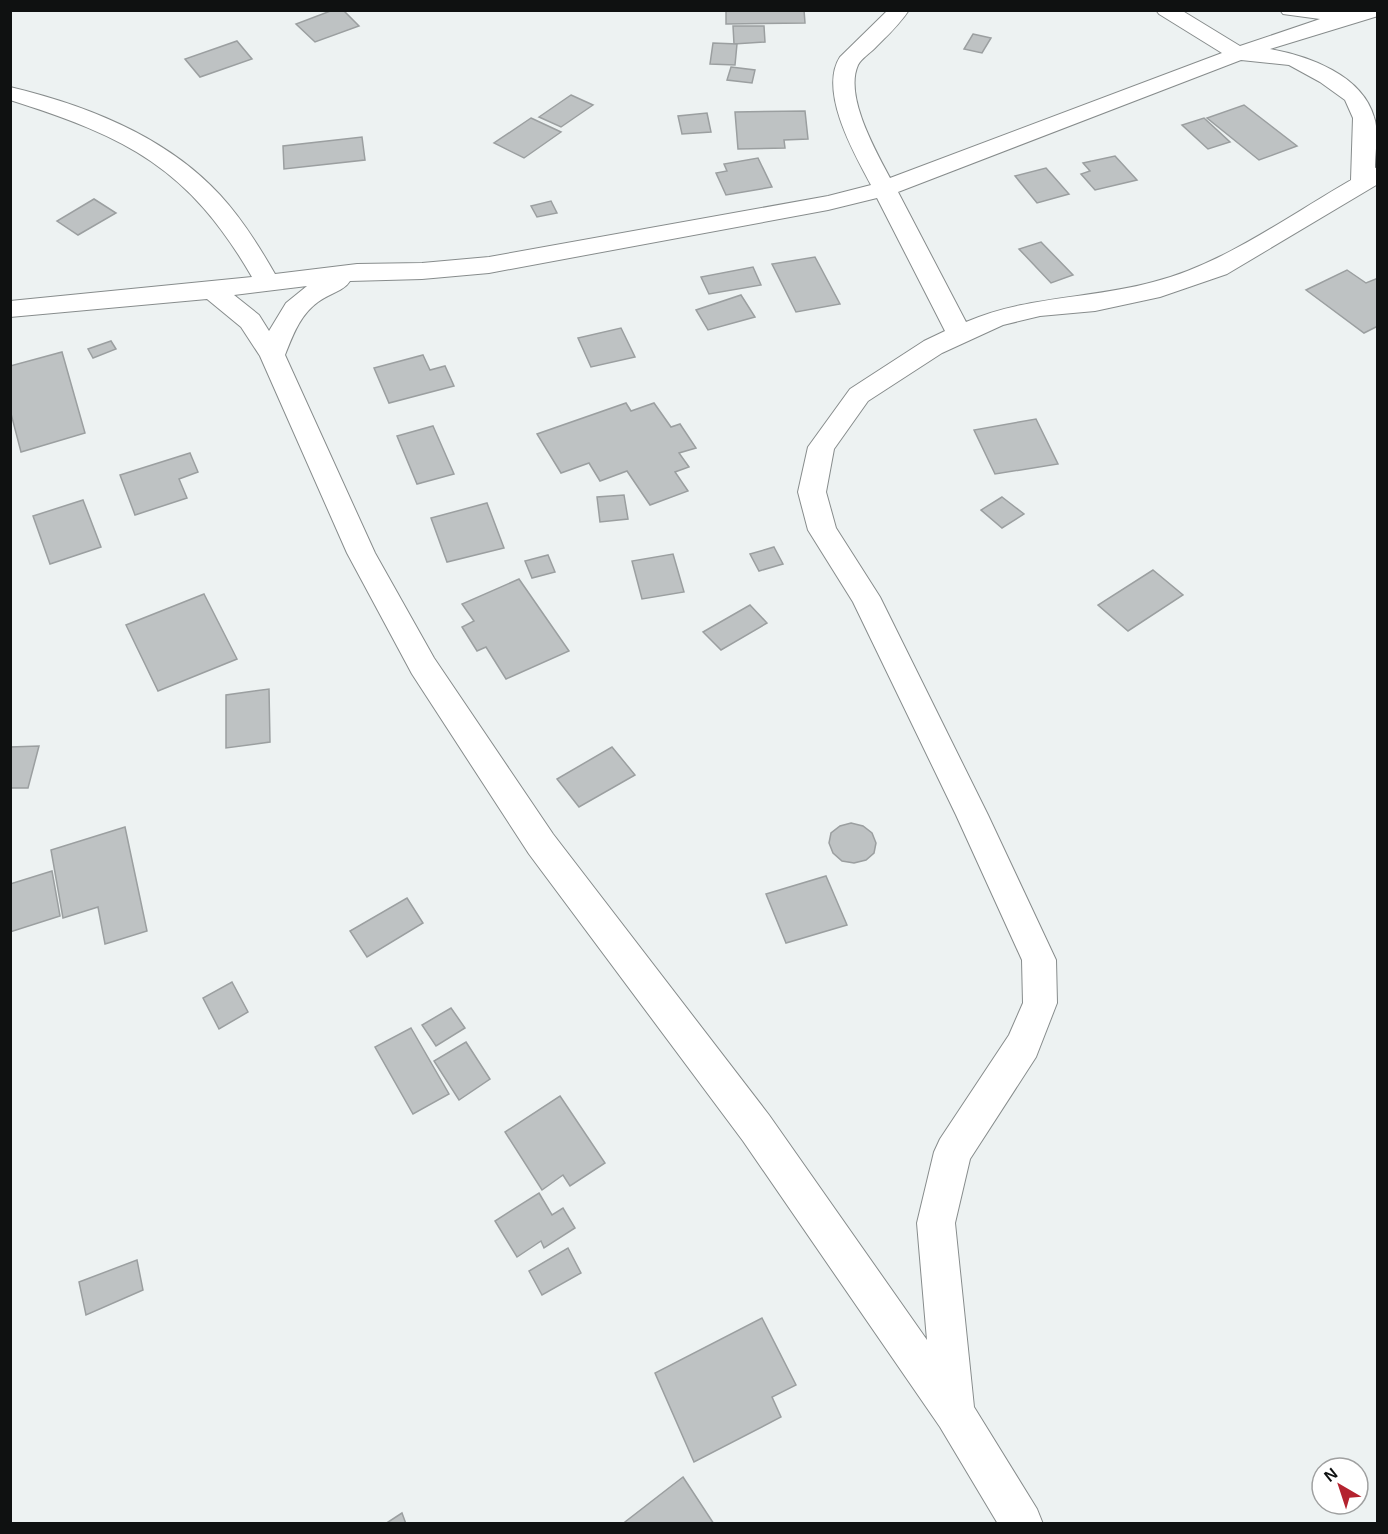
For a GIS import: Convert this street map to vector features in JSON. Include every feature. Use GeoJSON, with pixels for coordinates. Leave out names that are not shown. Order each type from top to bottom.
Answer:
{"type":"FeatureCollection","features":[{"type":"Feature","properties":{"kind":"street"},"geometry":{"type":"LineString","coordinates":[[899,10],[892,20],[848,62],[844,86],[848,108],[861,144],[960,335]]}},
{"type":"Feature","properties":{"kind":"street"},"geometry":{"type":"LineString","coordinates":[[954,1413],[936,1223],[953,1152],[1023,1045],[1040,1003],[1039,960],[972,815],[864,597],[822,530],[812,492],[821,447],[859,394],[933,347],[995,320],[1040,308],[1095,303],[1160,289],[1218,268],[1370,178],[1364,118],[1354,97],[1328,77],[1295,60],[1267,55],[1239,54],[1166,10]]}},
{"type":"Feature","properties":{"kind":"street"},"geometry":{"type":"LineString","coordinates":[[1290,10],[1350,17]]}},
{"type":"Feature","properties":{"kind":"street"},"geometry":{"type":"LineString","coordinates":[[10,309],[212,290],[357,272],[422,271],[489,265],[828,203],[884,189],[1239,54],[1374,10]]}},
{"type":"Feature","properties":{"kind":"street"},"geometry":{"type":"LineString","coordinates":[[10,93],[67,111],[116,131],[163,157],[200,187],[234,228],[268,283]]}},
{"type":"Feature","properties":{"kind":"street"},"geometry":{"type":"LineString","coordinates":[[272,355],[283,326],[298,303],[326,286],[357,272]]}},
{"type":"Feature","properties":{"kind":"street"},"geometry":{"type":"LineString","coordinates":[[212,290],[249,321],[272,355],[361,553],[423,666],[541,844],[756,1128],[954,1413],[1022,1524]]}},
{"type":"Feature","properties":{"kind":"building"},"geometry":{"type":"Polygon","coordinates":[[[333,10],[343,10],[359,26],[315,42],[296,24],[333,10]]]}},
{"type":"Feature","properties":{"kind":"building"},"geometry":{"type":"Polygon","coordinates":[[[726,10],[804,10],[805,23],[726,24],[726,10]]]}},
{"type":"Feature","properties":{"kind":"building"},"geometry":{"type":"Polygon","coordinates":[[[733,26],[764,26],[765,42],[734,44],[733,26]]]}},
{"type":"Feature","properties":{"kind":"building"},"geometry":{"type":"Polygon","coordinates":[[[973,34],[991,38],[982,53],[964,49],[973,34]]]}},
{"type":"Feature","properties":{"kind":"building"},"geometry":{"type":"Polygon","coordinates":[[[237,41],[252,59],[200,77],[185,59],[237,41]]]}},
{"type":"Feature","properties":{"kind":"building"},"geometry":{"type":"Polygon","coordinates":[[[713,43],[737,44],[735,65],[710,64],[713,43]]]}},
{"type":"Feature","properties":{"kind":"building"},"geometry":{"type":"Polygon","coordinates":[[[731,67],[755,70],[752,83],[727,80],[731,67]]]}},
{"type":"Feature","properties":{"kind":"building"},"geometry":{"type":"Polygon","coordinates":[[[571,95],[593,105],[561,127],[539,117],[571,95]]]}},
{"type":"Feature","properties":{"kind":"building"},"geometry":{"type":"Polygon","coordinates":[[[1244,105],[1297,146],[1259,160],[1207,118],[1244,105]]]}},
{"type":"Feature","properties":{"kind":"building"},"geometry":{"type":"Polygon","coordinates":[[[805,111],[808,139],[784,140],[785,148],[738,149],[735,112],[805,111]]]}},
{"type":"Feature","properties":{"kind":"building"},"geometry":{"type":"Polygon","coordinates":[[[707,113],[711,132],[682,134],[678,116],[707,113]]]}},
{"type":"Feature","properties":{"kind":"building"},"geometry":{"type":"Polygon","coordinates":[[[531,118],[561,132],[524,158],[494,143],[531,118]]]}},
{"type":"Feature","properties":{"kind":"building"},"geometry":{"type":"Polygon","coordinates":[[[1204,118],[1230,142],[1208,149],[1182,125],[1204,118]]]}},
{"type":"Feature","properties":{"kind":"building"},"geometry":{"type":"Polygon","coordinates":[[[362,137],[365,160],[284,169],[283,146],[362,137]]]}},
{"type":"Feature","properties":{"kind":"building"},"geometry":{"type":"Polygon","coordinates":[[[1115,156],[1137,180],[1095,190],[1081,174],[1090,171],[1083,163],[1115,156]]]}},
{"type":"Feature","properties":{"kind":"building"},"geometry":{"type":"Polygon","coordinates":[[[758,158],[772,187],[726,195],[716,173],[727,171],[724,164],[758,158]]]}},
{"type":"Feature","properties":{"kind":"building"},"geometry":{"type":"Polygon","coordinates":[[[1046,168],[1069,194],[1037,203],[1015,176],[1046,168]]]}},
{"type":"Feature","properties":{"kind":"building"},"geometry":{"type":"Polygon","coordinates":[[[94,199],[116,213],[78,235],[57,221],[94,199]]]}},
{"type":"Feature","properties":{"kind":"building"},"geometry":{"type":"Polygon","coordinates":[[[551,201],[557,213],[537,217],[531,206],[551,201]]]}},
{"type":"Feature","properties":{"kind":"building"},"geometry":{"type":"Polygon","coordinates":[[[1041,242],[1073,275],[1051,283],[1019,249],[1041,242]]]}},
{"type":"Feature","properties":{"kind":"building"},"geometry":{"type":"Polygon","coordinates":[[[815,257],[840,304],[796,312],[772,264],[815,257]]]}},
{"type":"Feature","properties":{"kind":"building"},"geometry":{"type":"Polygon","coordinates":[[[753,267],[761,285],[709,294],[701,277],[753,267]]]}},
{"type":"Feature","properties":{"kind":"building"},"geometry":{"type":"Polygon","coordinates":[[[1347,270],[1366,283],[1378,278],[1378,326],[1364,333],[1306,290],[1347,270]]]}},
{"type":"Feature","properties":{"kind":"building"},"geometry":{"type":"Polygon","coordinates":[[[741,295],[755,317],[708,330],[696,310],[741,295]]]}},
{"type":"Feature","properties":{"kind":"building"},"geometry":{"type":"Polygon","coordinates":[[[621,328],[635,357],[591,367],[578,338],[621,328]]]}},
{"type":"Feature","properties":{"kind":"building"},"geometry":{"type":"Polygon","coordinates":[[[111,341],[116,349],[93,358],[88,349],[111,341]]]}},
{"type":"Feature","properties":{"kind":"building"},"geometry":{"type":"Polygon","coordinates":[[[62,352],[85,433],[21,452],[10,410],[10,366],[62,352]]]}},
{"type":"Feature","properties":{"kind":"building"},"geometry":{"type":"Polygon","coordinates":[[[423,355],[430,370],[445,366],[454,386],[389,403],[374,368],[423,355]]]}},
{"type":"Feature","properties":{"kind":"building"},"geometry":{"type":"Polygon","coordinates":[[[626,403],[631,411],[654,403],[671,427],[680,424],[696,448],[679,453],[689,467],[675,472],[688,491],[650,505],[627,471],[600,481],[589,463],[561,473],[537,434],[626,403]]]}},
{"type":"Feature","properties":{"kind":"building"},"geometry":{"type":"Polygon","coordinates":[[[1036,419],[1058,464],[995,474],[974,430],[1036,419]]]}},
{"type":"Feature","properties":{"kind":"building"},"geometry":{"type":"Polygon","coordinates":[[[433,426],[454,474],[417,484],[397,436],[433,426]]]}},
{"type":"Feature","properties":{"kind":"building"},"geometry":{"type":"Polygon","coordinates":[[[190,453],[198,472],[179,479],[187,498],[135,515],[120,475],[190,453]]]}},
{"type":"Feature","properties":{"kind":"building"},"geometry":{"type":"Polygon","coordinates":[[[624,495],[628,519],[600,522],[597,497],[624,495]]]}},
{"type":"Feature","properties":{"kind":"building"},"geometry":{"type":"Polygon","coordinates":[[[1002,497],[1024,514],[1002,528],[981,510],[1002,497]]]}},
{"type":"Feature","properties":{"kind":"building"},"geometry":{"type":"Polygon","coordinates":[[[83,500],[101,547],[50,564],[33,516],[83,500]]]}},
{"type":"Feature","properties":{"kind":"building"},"geometry":{"type":"Polygon","coordinates":[[[487,503],[504,548],[447,562],[431,518],[487,503]]]}},
{"type":"Feature","properties":{"kind":"building"},"geometry":{"type":"Polygon","coordinates":[[[774,547],[783,564],[759,571],[750,554],[774,547]]]}},
{"type":"Feature","properties":{"kind":"building"},"geometry":{"type":"Polygon","coordinates":[[[673,554],[684,592],[642,599],[632,561],[673,554]]]}},
{"type":"Feature","properties":{"kind":"building"},"geometry":{"type":"Polygon","coordinates":[[[548,555],[555,572],[532,578],[525,561],[548,555]]]}},
{"type":"Feature","properties":{"kind":"building"},"geometry":{"type":"Polygon","coordinates":[[[1153,570],[1183,595],[1128,631],[1098,605],[1153,570]]]}},
{"type":"Feature","properties":{"kind":"building"},"geometry":{"type":"Polygon","coordinates":[[[519,579],[569,651],[506,679],[486,647],[477,651],[462,627],[474,621],[462,604],[519,579]]]}},
{"type":"Feature","properties":{"kind":"building"},"geometry":{"type":"Polygon","coordinates":[[[204,594],[237,659],[158,691],[126,625],[204,594]]]}},
{"type":"Feature","properties":{"kind":"building"},"geometry":{"type":"Polygon","coordinates":[[[750,605],[767,623],[721,650],[703,632],[750,605]]]}},
{"type":"Feature","properties":{"kind":"building"},"geometry":{"type":"Polygon","coordinates":[[[269,689],[270,742],[226,748],[226,695],[269,689]]]}},
{"type":"Feature","properties":{"kind":"building"},"geometry":{"type":"Polygon","coordinates":[[[39,746],[28,788],[10,788],[10,747],[39,746]]]}},
{"type":"Feature","properties":{"kind":"building"},"geometry":{"type":"Polygon","coordinates":[[[612,747],[635,775],[579,807],[557,779],[612,747]]]}},
{"type":"Feature","properties":{"kind":"building"},"geometry":{"type":"Polygon","coordinates":[[[851,823],[863,826],[872,833],[876,843],[874,853],[866,860],[854,863],[842,861],[833,853],[829,843],[831,833],[840,826],[851,823]]]}},
{"type":"Feature","properties":{"kind":"building"},"geometry":{"type":"Polygon","coordinates":[[[125,827],[147,931],[105,944],[98,907],[63,918],[51,850],[125,827]]]}},
{"type":"Feature","properties":{"kind":"building"},"geometry":{"type":"Polygon","coordinates":[[[52,871],[60,916],[10,932],[10,884],[52,871]]]}},
{"type":"Feature","properties":{"kind":"building"},"geometry":{"type":"Polygon","coordinates":[[[826,876],[847,925],[786,943],[766,894],[826,876]]]}},
{"type":"Feature","properties":{"kind":"building"},"geometry":{"type":"Polygon","coordinates":[[[407,898],[423,923],[367,957],[350,931],[407,898]]]}},
{"type":"Feature","properties":{"kind":"building"},"geometry":{"type":"Polygon","coordinates":[[[232,982],[248,1012],[219,1029],[203,998],[232,982]]]}},
{"type":"Feature","properties":{"kind":"building"},"geometry":{"type":"Polygon","coordinates":[[[451,1008],[465,1028],[436,1046],[422,1025],[451,1008]]]}},
{"type":"Feature","properties":{"kind":"building"},"geometry":{"type":"Polygon","coordinates":[[[411,1028],[449,1094],[413,1114],[375,1047],[411,1028]]]}},
{"type":"Feature","properties":{"kind":"building"},"geometry":{"type":"Polygon","coordinates":[[[466,1042],[490,1079],[459,1100],[434,1061],[466,1042]]]}},
{"type":"Feature","properties":{"kind":"building"},"geometry":{"type":"Polygon","coordinates":[[[560,1096],[605,1163],[570,1186],[563,1175],[542,1190],[505,1132],[560,1096]]]}},
{"type":"Feature","properties":{"kind":"building"},"geometry":{"type":"Polygon","coordinates":[[[539,1193],[552,1215],[563,1208],[575,1228],[544,1248],[541,1241],[517,1257],[495,1221],[539,1193]]]}},
{"type":"Feature","properties":{"kind":"building"},"geometry":{"type":"Polygon","coordinates":[[[568,1248],[581,1273],[542,1295],[529,1271],[568,1248]]]}},
{"type":"Feature","properties":{"kind":"building"},"geometry":{"type":"Polygon","coordinates":[[[137,1260],[143,1290],[86,1315],[79,1282],[137,1260]]]}},
{"type":"Feature","properties":{"kind":"building"},"geometry":{"type":"Polygon","coordinates":[[[762,1318],[796,1385],[772,1397],[781,1417],[694,1462],[655,1373],[762,1318]]]}},
{"type":"Feature","properties":{"kind":"building"},"geometry":{"type":"Polygon","coordinates":[[[683,1477],[714,1524],[626,1524],[625,1522],[683,1477]]]}},
{"type":"Feature","properties":{"kind":"building"},"geometry":{"type":"Polygon","coordinates":[[[402,1513],[406,1524],[385,1524],[402,1513]]]}}]}
